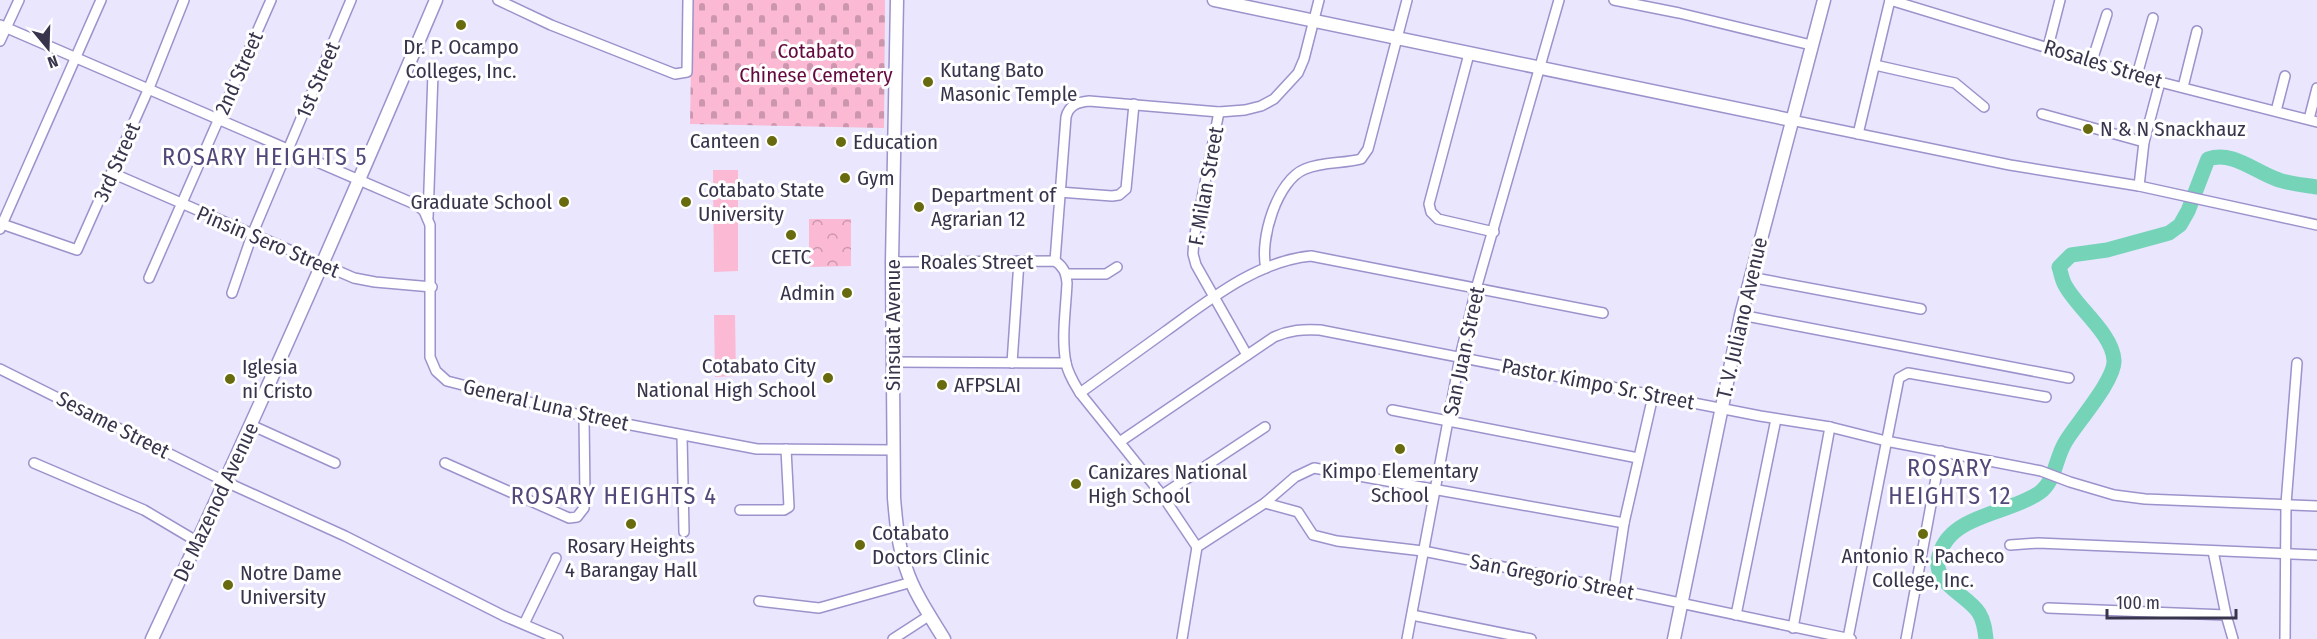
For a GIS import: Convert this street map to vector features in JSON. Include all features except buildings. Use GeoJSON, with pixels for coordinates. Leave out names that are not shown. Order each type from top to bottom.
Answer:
{"type":"FeatureCollection","features":[{"type":"Feature","properties":{"kind":"main road","name":"De Mazenod Avenue"},"geometry":{"type":"LineString","coordinates":[[152,639],[226,482],[323,265],[436,0]]}},
{"type":"Feature","properties":{"kind":"main road","name":"Sinsuat Avenue"},"geometry":{"type":"LineString","coordinates":[[897,0],[892,262],[894,498],[898,535],[912,582],[944,639]]}},
{"type":"Feature","properties":{"kind":"main road"},"geometry":{"type":"LineString","coordinates":[[1214,0],[1397,40],[1791,120]]}},
{"type":"Feature","properties":{"kind":"main road","name":"T. V. Juliano Avenue"},"geometry":{"type":"LineString","coordinates":[[1674,639],[1741,315],[1824,0]]}},
{"type":"Feature","properties":{"kind":"street"},"geometry":{"type":"LineString","coordinates":[[0,41],[3,26],[19,0]]}},
{"type":"Feature","properties":{"kind":"street"},"geometry":{"type":"LineString","coordinates":[[1,227],[101,0]]}},
{"type":"Feature","properties":{"kind":"street","name":"3rd Street"},"geometry":{"type":"LineString","coordinates":[[1,227],[77,250],[149,88],[184,0]]}},
{"type":"Feature","properties":{"kind":"street","name":"2nd Street"},"geometry":{"type":"LineString","coordinates":[[149,278],[271,0]]}},
{"type":"Feature","properties":{"kind":"street","name":"1st Street"},"geometry":{"type":"LineString","coordinates":[[232,293],[252,235],[351,0]]}},
{"type":"Feature","properties":{"kind":"street"},"geometry":{"type":"LineString","coordinates":[[498,0],[551,25],[675,74],[687,72],[688,0]]}},
{"type":"Feature","properties":{"kind":"street"},"geometry":{"type":"LineString","coordinates":[[1182,639],[1197,547],[1162,495],[1121,441],[1080,393],[1066,363],[1059,192],[1066,117],[1074,105],[1089,101],[1219,112],[1261,106],[1274,99],[1289,84],[1304,59],[1319,0]]}},
{"type":"Feature","properties":{"kind":"street"},"geometry":{"type":"LineString","coordinates":[[1266,268],[1265,242],[1276,204],[1288,182],[1305,169],[1325,163],[1360,159],[1368,149],[1407,0]]}},
{"type":"Feature","properties":{"kind":"street","name":"San Juan Street"},"geometry":{"type":"LineString","coordinates":[[1407,639],[1460,357],[1476,290],[1559,0]]}},
{"type":"Feature","properties":{"kind":"street"},"geometry":{"type":"LineString","coordinates":[[1614,0],[1812,45]]}},
{"type":"Feature","properties":{"kind":"street"},"geometry":{"type":"LineString","coordinates":[[1858,134],[1890,0]]}},
{"type":"Feature","properties":{"kind":"street","name":"Rosales Street"},"geometry":{"type":"LineString","coordinates":[[1890,0],[2160,82],[2313,120]]}},
{"type":"Feature","properties":{"kind":"street"},"geometry":{"type":"LineString","coordinates":[[2048,47],[2060,0]]}},
{"type":"Feature","properties":{"kind":"street"},"geometry":{"type":"LineString","coordinates":[[2092,61],[2107,14]]}},
{"type":"Feature","properties":{"kind":"street"},"geometry":{"type":"LineString","coordinates":[[2137,75],[2153,18]]}},
{"type":"Feature","properties":{"kind":"street"},"geometry":{"type":"LineString","coordinates":[[3,26],[417,205],[428,217]]}},
{"type":"Feature","properties":{"kind":"street"},"geometry":{"type":"LineString","coordinates":[[2183,87],[2197,32]]}},
{"type":"Feature","properties":{"kind":"street"},"geometry":{"type":"LineString","coordinates":[[1469,54],[1429,204],[1431,212],[1438,219],[1494,232]]}},
{"type":"Feature","properties":{"kind":"street"},"geometry":{"type":"LineString","coordinates":[[1875,65],[1955,83],[1984,108]]}},
{"type":"Feature","properties":{"kind":"street","name":"General Luna Street"},"geometry":{"type":"LineString","coordinates":[[433,73],[428,217],[432,286],[430,357],[440,377],[457,385],[584,416],[757,449],[893,450]]}},
{"type":"Feature","properties":{"kind":"street"},"geometry":{"type":"LineString","coordinates":[[2276,111],[2284,76]]}},
{"type":"Feature","properties":{"kind":"street"},"geometry":{"type":"LineString","coordinates":[[2139,186],[2144,142],[2160,82]]}},
{"type":"Feature","properties":{"kind":"street"},"geometry":{"type":"LineString","coordinates":[[2313,120],[2317,88]]}},
{"type":"Feature","properties":{"kind":"street"},"geometry":{"type":"LineString","coordinates":[[1059,192],[1112,196],[1123,193],[1127,185],[1134,104]]}},
{"type":"Feature","properties":{"kind":"street","name":"F. Milan Street"},"geometry":{"type":"LineString","coordinates":[[1219,112],[1193,246],[1196,266],[1247,355]]}},
{"type":"Feature","properties":{"kind":"street"},"geometry":{"type":"LineString","coordinates":[[2042,114],[2144,142]]}},
{"type":"Feature","properties":{"kind":"street"},"geometry":{"type":"LineString","coordinates":[[1791,120],[1999,163],[2139,186],[2317,225]]}},
{"type":"Feature","properties":{"kind":"street","name":"Pinsin Sero Street"},"geometry":{"type":"LineString","coordinates":[[112,173],[354,278],[375,282],[432,286]]}},
{"type":"Feature","properties":{"kind":"street"},"geometry":{"type":"LineString","coordinates":[[1080,393],[1214,297],[1266,268],[1283,261],[1311,256],[1603,313]]}},
{"type":"Feature","properties":{"kind":"street"},"geometry":{"type":"LineString","coordinates":[[1012,363],[1019,261]]}},
{"type":"Feature","properties":{"kind":"street","name":"Roales Street"},"geometry":{"type":"LineString","coordinates":[[892,262],[1019,261],[1106,274],[1117,267]]}},
{"type":"Feature","properties":{"kind":"street"},"geometry":{"type":"LineString","coordinates":[[1750,277],[1921,309]]}},
{"type":"Feature","properties":{"kind":"street"},"geometry":{"type":"LineString","coordinates":[[1741,315],[2069,378]]}},
{"type":"Feature","properties":{"kind":"street","name":"Pastor Kimpo Sr. Street"},"geometry":{"type":"LineString","coordinates":[[1121,441],[1274,337],[1288,331],[1303,329],[1320,330],[1653,396],[1830,428],[2041,471],[2114,495],[2145,499],[2317,506]]}},
{"type":"Feature","properties":{"kind":"street"},"geometry":{"type":"LineString","coordinates":[[893,362],[1066,363]]}},
{"type":"Feature","properties":{"kind":"street"},"geometry":{"type":"LineString","coordinates":[[2285,639],[2286,504],[2297,363]]}},
{"type":"Feature","properties":{"kind":"street","name":"Sesame Street"},"geometry":{"type":"LineString","coordinates":[[0,369],[226,482],[345,536],[558,639]]}},
{"type":"Feature","properties":{"kind":"street"},"geometry":{"type":"LineString","coordinates":[[1850,639],[1897,382],[1902,375],[1908,373],[2046,397]]}},
{"type":"Feature","properties":{"kind":"street"},"geometry":{"type":"LineString","coordinates":[[1614,589],[1624,523],[1653,396]]}},
{"type":"Feature","properties":{"kind":"street"},"geometry":{"type":"LineString","coordinates":[[1392,410],[1638,458]]}},
{"type":"Feature","properties":{"kind":"street"},"geometry":{"type":"LineString","coordinates":[[445,463],[568,518],[577,517],[584,508],[585,497],[584,416]]}},
{"type":"Feature","properties":{"kind":"street"},"geometry":{"type":"LineString","coordinates":[[1736,615],[1776,419]]}},
{"type":"Feature","properties":{"kind":"street"},"geometry":{"type":"LineString","coordinates":[[251,425],[335,464]]}},
{"type":"Feature","properties":{"kind":"street"},"geometry":{"type":"LineString","coordinates":[[1162,495],[1265,427]]}},
{"type":"Feature","properties":{"kind":"street"},"geometry":{"type":"LineString","coordinates":[[1793,628],[1830,428]]}},
{"type":"Feature","properties":{"kind":"street"},"geometry":{"type":"LineString","coordinates":[[682,436],[684,532]]}},
{"type":"Feature","properties":{"kind":"street"},"geometry":{"type":"LineString","coordinates":[[740,510],[784,510],[789,507],[786,449]]}},
{"type":"Feature","properties":{"kind":"street"},"geometry":{"type":"LineString","coordinates":[[1906,639],[1941,451]]}},
{"type":"Feature","properties":{"kind":"street"},"geometry":{"type":"LineString","coordinates":[[33,463],[144,510],[198,542]]}},
{"type":"Feature","properties":{"kind":"street"},"geometry":{"type":"LineString","coordinates":[[1197,547],[1265,503],[1294,477],[1314,468],[1624,523]]}},
{"type":"Feature","properties":{"kind":"street","name":"San Gregorio Street"},"geometry":{"type":"LineString","coordinates":[[1265,503],[1298,512],[1311,532],[1338,541],[1423,551],[1850,639]]}},
{"type":"Feature","properties":{"kind":"street"},"geometry":{"type":"LineString","coordinates":[[2010,544],[2038,543],[2317,555]]}},
{"type":"Feature","properties":{"kind":"street"},"geometry":{"type":"LineString","coordinates":[[2213,551],[2233,639]]}},
{"type":"Feature","properties":{"kind":"street"},"geometry":{"type":"LineString","coordinates":[[524,624],[556,558]]}},
{"type":"Feature","properties":{"kind":"street"},"geometry":{"type":"LineString","coordinates":[[759,601],[819,608],[912,582]]}},
{"type":"Feature","properties":{"kind":"street"},"geometry":{"type":"LineString","coordinates":[[2049,608],[2226,615]]}},
{"type":"Feature","properties":{"kind":"street"},"geometry":{"type":"LineString","coordinates":[[893,639],[930,615]]}},
{"type":"Feature","properties":{"kind":"street"},"geometry":{"type":"LineString","coordinates":[[1412,615],[1531,639]]}},
{"type":"Feature","properties":{"kind":"green space","name":"Cotabato Chinese Cemetery"},"geometry":{"type":"Polygon","coordinates":[[[692,0],[885,0],[884,128],[690,124],[692,0]]]}},
{"type":"Feature","properties":{"kind":"green space"},"geometry":{"type":"Polygon","coordinates":[[[713,170],[738,170],[738,271],[714,272],[713,170]]]}},
{"type":"Feature","properties":{"kind":"green space"},"geometry":{"type":"Polygon","coordinates":[[[809,219],[851,219],[851,266],[809,267],[809,219]]]}},
{"type":"Feature","properties":{"kind":"green space"},"geometry":{"type":"Polygon","coordinates":[[[714,315],[735,315],[736,376],[715,377],[714,315]]]}},
{"type":"Feature","properties":{"kind":"waterway"},"geometry":{"type":"LineString","coordinates":[[1986,639],[1979,613],[1947,584],[1938,569],[1943,545],[1952,534],[1965,525],[2026,500],[2045,488],[2066,441],[2102,389],[2113,368],[2112,350],[2107,340],[2070,294],[2059,267],[2071,255],[2107,250],[2169,233],[2180,225],[2188,211],[2208,159],[2217,157],[2235,160],[2279,180],[2317,187]]}},
{"type":"Feature","properties":{"kind":"place","name":"Dr. P. Ocampo Colleges, Inc."},"geometry":{"type":"Point","coordinates":[461,25]}},
{"type":"Feature","properties":{"kind":"place","name":"Kutang Bato Masonic Temple"},"geometry":{"type":"Point","coordinates":[928,82]}},
{"type":"Feature","properties":{"kind":"place","name":"N & N Snackhauz"},"geometry":{"type":"Point","coordinates":[2088,129]}},
{"type":"Feature","properties":{"kind":"place","name":"Canteen"},"geometry":{"type":"Point","coordinates":[772,141]}},
{"type":"Feature","properties":{"kind":"place","name":"Education"},"geometry":{"type":"Point","coordinates":[841,142]}},
{"type":"Feature","properties":{"kind":"place","name":"Gym"},"geometry":{"type":"Point","coordinates":[845,178]}},
{"type":"Feature","properties":{"kind":"place","name":"Graduate School"},"geometry":{"type":"Point","coordinates":[564,202]}},
{"type":"Feature","properties":{"kind":"place","name":"Cotabato State University"},"geometry":{"type":"Point","coordinates":[686,202]}},
{"type":"Feature","properties":{"kind":"place","name":"Department of Agrarian 12"},"geometry":{"type":"Point","coordinates":[919,207]}},
{"type":"Feature","properties":{"kind":"place","name":"CETC"},"geometry":{"type":"Point","coordinates":[791,235]}},
{"type":"Feature","properties":{"kind":"place","name":"Admin"},"geometry":{"type":"Point","coordinates":[847,293]}},
{"type":"Feature","properties":{"kind":"place","name":"Cotabato City National High School"},"geometry":{"type":"Point","coordinates":[828,378]}},
{"type":"Feature","properties":{"kind":"place","name":"Iglesia ni Cristo"},"geometry":{"type":"Point","coordinates":[230,379]}},
{"type":"Feature","properties":{"kind":"place","name":"AFPSLAI"},"geometry":{"type":"Point","coordinates":[942,385]}},
{"type":"Feature","properties":{"kind":"place","name":"Kimpo Elementary School"},"geometry":{"type":"Point","coordinates":[1400,449]}},
{"type":"Feature","properties":{"kind":"place","name":"Canizares National High School"},"geometry":{"type":"Point","coordinates":[1076,484]}},
{"type":"Feature","properties":{"kind":"place","name":"Rosary Heights 4 Barangay Hall"},"geometry":{"type":"Point","coordinates":[631,524]}},
{"type":"Feature","properties":{"kind":"place","name":"Antonio R. Pacheco College, Inc."},"geometry":{"type":"Point","coordinates":[1923,534]}},
{"type":"Feature","properties":{"kind":"place","name":"Cotabato Doctors Clinic"},"geometry":{"type":"Point","coordinates":[860,545]}},
{"type":"Feature","properties":{"kind":"place","name":"Notre Dame University"},"geometry":{"type":"Point","coordinates":[228,585]}},
{"type":"Feature","properties":{"kind":"district","name":"ROSARY HEIGHTS 5"},"geometry":{"type":"Point","coordinates":[265,157]}},
{"type":"Feature","properties":{"kind":"district","name":"ROSARY HEIGHTS 12"},"geometry":{"type":"Point","coordinates":[1950,482]}},
{"type":"Feature","properties":{"kind":"district","name":"ROSARY HEIGHTS 4"},"geometry":{"type":"Point","coordinates":[614,496]}}]}
